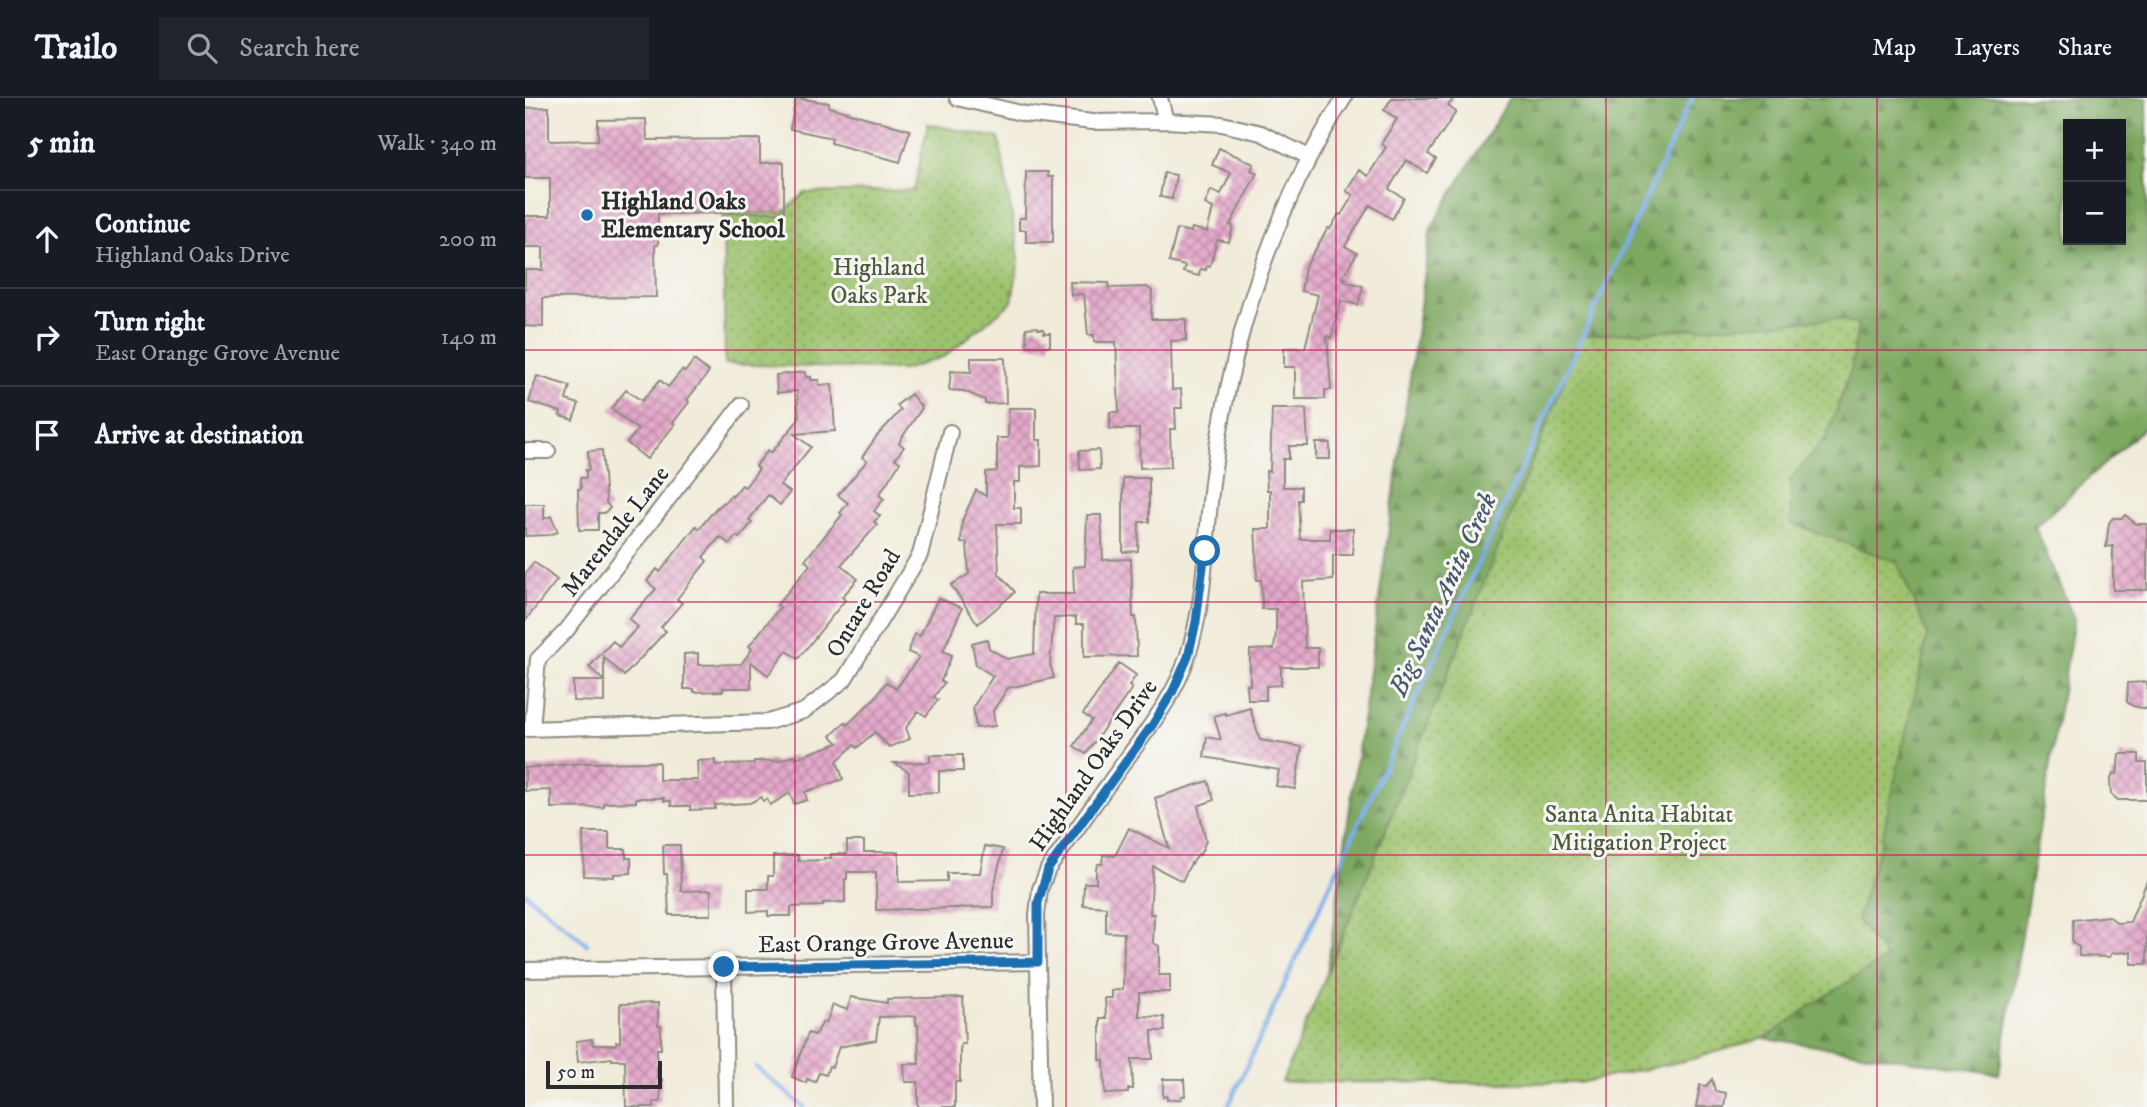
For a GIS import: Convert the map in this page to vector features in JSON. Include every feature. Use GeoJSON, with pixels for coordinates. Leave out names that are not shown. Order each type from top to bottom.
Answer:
{"type":"FeatureCollection","features":[{"type":"Feature","properties":{"kind":"street"},"geometry":{"type":"LineString","coordinates":[[957,98],[1025,114],[1092,122],[1166,121],[1222,124],[1261,133],[1309,157]]}},
{"type":"Feature","properties":{"kind":"street"},"geometry":{"type":"LineString","coordinates":[[1160,98],[1166,121]]}},
{"type":"Feature","properties":{"kind":"street","name":"Highland Oaks Drive"},"geometry":{"type":"LineString","coordinates":[[1041,1107],[1038,903],[1048,869],[1153,724],[1173,691],[1188,657],[1202,588],[1213,475],[1236,350],[1254,289],[1273,239],[1309,157],[1344,98]]}},
{"type":"Feature","properties":{"kind":"street","name":"Marendale Lane"},"geometry":{"type":"LineString","coordinates":[[528,729],[538,659],[566,631],[741,405]]}},
{"type":"Feature","properties":{"kind":"street","name":"Ontare Road"},"geometry":{"type":"LineString","coordinates":[[528,729],[768,722],[804,711],[844,680],[920,555],[950,432]]}},
{"type":"Feature","properties":{"kind":"street"},"geometry":{"type":"LineString","coordinates":[[525,451],[548,451]]}},
{"type":"Feature","properties":{"kind":"street","name":"East Orange Grove Avenue"},"geometry":{"type":"LineString","coordinates":[[525,970],[1038,962]]}},
{"type":"Feature","properties":{"kind":"street"},"geometry":{"type":"LineString","coordinates":[[724,967],[726,1107]]}},
{"type":"Feature","properties":{"kind":"green space"},"geometry":{"type":"Polygon","coordinates":[[[1510,98],[2147,98],[2147,425],[2035,527],[2074,619],[1999,1074],[1724,1032],[1313,1072],[1431,228],[1510,98]]]}},
{"type":"Feature","properties":{"kind":"green space","name":"Highland Oaks Park"},"geometry":{"type":"Polygon","coordinates":[[[928,124],[999,138],[1019,259],[1012,302],[945,356],[904,370],[725,364],[723,213],[784,212],[805,193],[914,190],[928,124]]]}},
{"type":"Feature","properties":{"kind":"green space","name":"Santa Anita Habitat Mitigation Project"},"geometry":{"type":"Polygon","coordinates":[[[1836,319],[1858,324],[1851,370],[1827,436],[1791,479],[1791,523],[1897,562],[1928,635],[1881,842],[1857,920],[1886,958],[1769,1036],[1693,1059],[1579,1083],[1282,1082],[1371,867],[1582,336],[1836,319]]]}},
{"type":"Feature","properties":{"kind":"building"},"geometry":{"type":"Polygon","coordinates":[[[796,98],[829,103],[829,107],[910,130],[900,162],[831,143],[832,138],[790,129],[796,98]]]}},
{"type":"Feature","properties":{"kind":"building"},"geometry":{"type":"Polygon","coordinates":[[[1392,98],[1454,98],[1448,106],[1456,112],[1428,154],[1436,159],[1427,173],[1406,160],[1389,189],[1404,198],[1392,219],[1370,205],[1345,246],[1357,253],[1342,278],[1363,286],[1358,305],[1341,301],[1331,338],[1327,336],[1331,390],[1325,390],[1325,399],[1295,399],[1295,367],[1284,367],[1284,348],[1305,348],[1318,295],[1301,291],[1305,267],[1328,228],[1330,229],[1339,214],[1341,215],[1353,195],[1346,191],[1359,170],[1368,176],[1386,147],[1381,144],[1397,119],[1384,110],[1392,98]]]}},
{"type":"Feature","properties":{"kind":"building"},"geometry":{"type":"Polygon","coordinates":[[[549,107],[551,141],[598,140],[598,120],[646,119],[647,140],[760,139],[760,163],[784,162],[784,212],[658,214],[658,245],[655,245],[656,297],[543,298],[543,327],[525,326],[525,270],[543,270],[543,247],[525,247],[525,216],[550,216],[550,178],[525,178],[525,108],[549,107]]]}},
{"type":"Feature","properties":{"kind":"building"},"geometry":{"type":"Polygon","coordinates":[[[1219,148],[1254,164],[1251,170],[1257,173],[1230,225],[1233,226],[1229,242],[1217,240],[1210,266],[1207,265],[1206,270],[1200,269],[1199,276],[1183,272],[1185,266],[1169,262],[1177,229],[1191,232],[1192,228],[1207,232],[1213,208],[1205,204],[1211,190],[1221,194],[1231,173],[1212,165],[1219,148]]]}},
{"type":"Feature","properties":{"kind":"building"},"geometry":{"type":"Polygon","coordinates":[[[1026,172],[1048,172],[1048,177],[1053,177],[1053,242],[1026,242],[1026,230],[1019,230],[1019,218],[1025,218],[1026,172]]]}},
{"type":"Feature","properties":{"kind":"building"},"geometry":{"type":"Polygon","coordinates":[[[1164,173],[1176,175],[1172,199],[1160,197],[1164,173]]]}},
{"type":"Feature","properties":{"kind":"building"},"geometry":{"type":"Polygon","coordinates":[[[1070,282],[1109,283],[1109,288],[1147,287],[1152,291],[1151,319],[1186,319],[1186,340],[1171,341],[1172,390],[1181,389],[1182,408],[1175,408],[1176,429],[1170,429],[1171,467],[1140,468],[1139,429],[1110,429],[1110,412],[1119,412],[1116,342],[1094,342],[1094,335],[1088,335],[1084,294],[1071,295],[1070,282]]]}},
{"type":"Feature","properties":{"kind":"building"},"geometry":{"type":"Polygon","coordinates":[[[1026,328],[1044,329],[1044,333],[1050,333],[1050,346],[1027,346],[1026,328]]]}},
{"type":"Feature","properties":{"kind":"building"},"geometry":{"type":"Polygon","coordinates":[[[971,358],[1005,358],[1006,403],[985,404],[985,400],[964,391],[949,390],[951,371],[971,372],[971,358]]]}},
{"type":"Feature","properties":{"kind":"building"},"geometry":{"type":"Polygon","coordinates":[[[694,360],[709,372],[687,400],[689,402],[673,423],[675,424],[647,459],[627,443],[638,430],[611,409],[626,390],[642,401],[660,380],[668,387],[694,360]]]}},
{"type":"Feature","properties":{"kind":"building"},"geometry":{"type":"Polygon","coordinates":[[[805,372],[806,377],[811,377],[811,380],[819,380],[819,385],[832,384],[835,431],[794,434],[811,447],[780,485],[790,492],[780,505],[768,495],[749,520],[752,523],[739,538],[736,536],[729,544],[720,537],[703,557],[707,561],[677,599],[682,603],[661,627],[666,631],[624,676],[604,657],[604,681],[589,667],[613,641],[619,647],[638,627],[629,619],[656,589],[647,581],[657,569],[660,572],[696,526],[699,529],[717,507],[731,495],[732,497],[742,485],[745,487],[759,469],[756,466],[768,450],[771,453],[799,419],[797,391],[777,393],[776,375],[805,372]]]}},
{"type":"Feature","properties":{"kind":"building"},"geometry":{"type":"Polygon","coordinates":[[[537,376],[570,386],[566,400],[579,404],[573,420],[560,416],[561,412],[529,402],[537,376]]]}},
{"type":"Feature","properties":{"kind":"building"},"geometry":{"type":"Polygon","coordinates":[[[911,394],[922,408],[899,443],[904,447],[895,459],[900,462],[879,495],[884,499],[874,511],[880,516],[874,522],[877,525],[841,565],[858,579],[842,597],[845,600],[798,659],[787,651],[768,675],[751,662],[751,688],[694,692],[694,689],[684,689],[684,654],[698,653],[698,665],[741,664],[752,649],[749,646],[780,607],[777,605],[810,565],[805,560],[842,515],[840,513],[848,503],[838,495],[867,461],[862,457],[877,436],[901,410],[897,405],[911,394]]]}},
{"type":"Feature","properties":{"kind":"building"},"geometry":{"type":"Polygon","coordinates":[[[1009,408],[1036,408],[1036,440],[1041,440],[1041,466],[1020,467],[1020,482],[1014,482],[1014,508],[1021,508],[1021,524],[997,524],[999,574],[1015,592],[978,624],[951,585],[969,574],[967,543],[961,543],[962,521],[976,490],[986,496],[986,472],[997,471],[997,438],[1008,438],[1009,408]]]}},
{"type":"Feature","properties":{"kind":"building"},"geometry":{"type":"Polygon","coordinates":[[[1272,409],[1306,409],[1308,446],[1289,446],[1289,459],[1283,459],[1283,487],[1301,487],[1301,500],[1298,500],[1300,539],[1330,539],[1330,529],[1353,529],[1353,555],[1333,555],[1333,580],[1303,582],[1305,648],[1318,648],[1318,667],[1281,667],[1281,685],[1266,686],[1266,700],[1248,700],[1250,650],[1274,649],[1276,632],[1276,609],[1262,609],[1261,580],[1257,580],[1255,529],[1270,529],[1270,490],[1267,490],[1266,471],[1270,471],[1272,409]]]}},
{"type":"Feature","properties":{"kind":"building"},"geometry":{"type":"Polygon","coordinates":[[[1316,443],[1330,443],[1330,459],[1316,459],[1316,443]]]}},
{"type":"Feature","properties":{"kind":"building"},"geometry":{"type":"Polygon","coordinates":[[[602,450],[606,502],[610,508],[604,513],[598,513],[598,530],[579,530],[580,478],[586,478],[586,470],[589,470],[588,451],[602,450]]]}},
{"type":"Feature","properties":{"kind":"building"},"geometry":{"type":"Polygon","coordinates":[[[1099,450],[1100,469],[1080,470],[1079,451],[1099,450]]]}},
{"type":"Feature","properties":{"kind":"building"},"geometry":{"type":"Polygon","coordinates":[[[1123,478],[1149,478],[1149,522],[1139,522],[1138,551],[1123,552],[1123,478]]]}},
{"type":"Feature","properties":{"kind":"building"},"geometry":{"type":"Polygon","coordinates":[[[525,504],[544,504],[544,519],[551,516],[558,532],[525,536],[525,504]]]}},
{"type":"Feature","properties":{"kind":"building"},"geometry":{"type":"Polygon","coordinates":[[[1087,515],[1101,515],[1103,560],[1131,559],[1137,656],[1084,657],[1084,624],[1076,624],[1076,617],[1054,618],[1050,664],[1054,678],[1008,688],[993,711],[995,726],[976,728],[973,707],[993,676],[976,665],[972,643],[987,639],[989,648],[1007,659],[1034,654],[1036,594],[1074,594],[1073,567],[1085,566],[1087,515]]]}},
{"type":"Feature","properties":{"kind":"building"},"geometry":{"type":"Polygon","coordinates":[[[2125,515],[2136,524],[2147,524],[2147,590],[2113,590],[2113,546],[2106,547],[2109,523],[2113,518],[2122,518],[2125,515]]]}},
{"type":"Feature","properties":{"kind":"building"},"geometry":{"type":"Polygon","coordinates":[[[534,562],[557,580],[525,621],[525,574],[534,562]]]}},
{"type":"Feature","properties":{"kind":"building"},"geometry":{"type":"Polygon","coordinates":[[[938,598],[962,608],[943,651],[952,655],[941,681],[944,683],[934,697],[938,700],[926,716],[918,711],[906,728],[910,739],[889,747],[875,732],[857,748],[854,745],[837,761],[843,779],[805,792],[807,800],[794,804],[790,793],[770,805],[767,799],[763,801],[761,797],[750,803],[715,805],[715,809],[690,810],[690,806],[671,806],[671,801],[664,801],[664,798],[636,798],[636,802],[604,803],[604,807],[551,808],[551,790],[525,791],[525,768],[585,763],[659,762],[659,780],[698,780],[697,761],[716,760],[716,765],[778,761],[795,755],[796,758],[838,743],[831,736],[845,722],[847,725],[875,698],[886,682],[896,689],[919,657],[908,652],[915,634],[920,636],[938,598]]]}},
{"type":"Feature","properties":{"kind":"building"},"geometry":{"type":"Polygon","coordinates":[[[1119,663],[1136,675],[1129,686],[1132,688],[1086,754],[1074,746],[1092,720],[1083,714],[1119,663]]]}},
{"type":"Feature","properties":{"kind":"building"},"geometry":{"type":"Polygon","coordinates":[[[573,681],[604,681],[604,702],[573,701],[573,681]]]}},
{"type":"Feature","properties":{"kind":"building"},"geometry":{"type":"Polygon","coordinates":[[[2147,682],[2147,709],[2127,702],[2128,683],[2147,682]]]}},
{"type":"Feature","properties":{"kind":"building"},"geometry":{"type":"Polygon","coordinates":[[[1250,708],[1260,740],[1302,747],[1295,789],[1276,786],[1279,770],[1204,757],[1207,737],[1221,740],[1214,716],[1250,708]]]}},
{"type":"Feature","properties":{"kind":"building"},"geometry":{"type":"Polygon","coordinates":[[[2119,754],[2139,754],[2139,763],[2147,763],[2147,800],[2118,800],[2111,794],[2110,782],[2113,773],[2117,774],[2119,754]]]}},
{"type":"Feature","properties":{"kind":"building"},"geometry":{"type":"Polygon","coordinates":[[[930,755],[963,755],[963,771],[939,771],[939,792],[909,793],[909,772],[894,763],[930,762],[930,755]]]}},
{"type":"Feature","properties":{"kind":"building"},"geometry":{"type":"Polygon","coordinates":[[[1208,781],[1214,800],[1198,806],[1206,841],[1200,855],[1191,863],[1182,881],[1153,866],[1150,914],[1154,914],[1153,943],[1159,946],[1159,975],[1170,975],[1170,992],[1139,992],[1139,1016],[1164,1017],[1165,1031],[1152,1031],[1153,1059],[1132,1059],[1133,1089],[1128,1089],[1128,1093],[1105,1094],[1104,1060],[1100,1060],[1100,1018],[1106,1018],[1105,998],[1112,998],[1112,991],[1123,989],[1124,933],[1106,932],[1106,907],[1083,905],[1084,883],[1096,883],[1096,869],[1098,864],[1102,864],[1103,855],[1115,856],[1129,828],[1169,848],[1155,798],[1208,781]]]}},
{"type":"Feature","properties":{"kind":"building"},"geometry":{"type":"Polygon","coordinates":[[[583,832],[609,832],[609,849],[626,849],[626,858],[631,858],[631,873],[614,874],[614,877],[584,876],[583,832]]]}},
{"type":"Feature","properties":{"kind":"building"},"geometry":{"type":"Polygon","coordinates":[[[847,841],[864,841],[864,852],[899,852],[899,882],[947,881],[947,873],[980,873],[985,846],[1003,849],[993,891],[993,907],[876,910],[876,872],[847,872],[845,902],[791,907],[791,916],[768,916],[768,911],[748,912],[748,889],[768,889],[768,876],[773,876],[773,856],[798,855],[798,861],[824,860],[831,858],[831,854],[847,854],[847,841]]]}},
{"type":"Feature","properties":{"kind":"building"},"geometry":{"type":"Polygon","coordinates":[[[663,845],[680,845],[681,891],[711,890],[711,915],[669,915],[663,845]]]}},
{"type":"Feature","properties":{"kind":"building"},"geometry":{"type":"Polygon","coordinates":[[[2147,881],[2147,964],[2131,964],[2131,952],[2112,953],[2109,957],[2079,956],[2079,947],[2072,943],[2073,920],[2109,916],[2117,923],[2130,922],[2147,881]]]}},
{"type":"Feature","properties":{"kind":"building"},"geometry":{"type":"Polygon","coordinates":[[[851,997],[887,1003],[887,999],[963,997],[965,1044],[961,1044],[960,1050],[960,1082],[955,1082],[955,1107],[918,1107],[918,1082],[905,1082],[904,1064],[919,1064],[916,1016],[879,1017],[876,1040],[839,1047],[826,1075],[819,1073],[815,1082],[807,1079],[806,1083],[792,1077],[808,1033],[815,1035],[823,1022],[826,1023],[833,1005],[848,1010],[851,997]]]}},
{"type":"Feature","properties":{"kind":"building"},"geometry":{"type":"Polygon","coordinates":[[[658,1003],[661,1049],[657,1049],[657,1079],[662,1079],[660,1102],[654,1102],[654,1107],[626,1107],[625,1060],[612,1058],[578,1062],[576,1041],[592,1039],[593,1045],[616,1045],[616,1042],[620,1042],[620,1004],[658,1003]]]}},
{"type":"Feature","properties":{"kind":"building"},"geometry":{"type":"Polygon","coordinates":[[[1163,1079],[1184,1079],[1185,1096],[1167,1100],[1167,1096],[1163,1097],[1163,1079]]]}},
{"type":"Feature","properties":{"kind":"building"},"geometry":{"type":"Polygon","coordinates":[[[1712,1079],[1715,1091],[1726,1093],[1724,1107],[1696,1107],[1700,1085],[1706,1086],[1712,1079]]]}},
{"type":"Feature","properties":{"kind":"waterway","name":"Big Santa Anita Creek"},"geometry":{"type":"LineString","coordinates":[[1228,1107],[1692,98]]}},
{"type":"Feature","properties":{"kind":"waterway"},"geometry":{"type":"LineString","coordinates":[[525,893],[587,944]]}},
{"type":"Feature","properties":{"kind":"waterway"},"geometry":{"type":"LineString","coordinates":[[756,1067],[804,1107]]}},
{"type":"Feature","properties":{"kind":"place","name":"Highland Oaks Elementary School"},"geometry":{"type":"Point","coordinates":[587,215]}},
{"type":"Feature","properties":{"kind":"route"},"geometry":{"type":"LineString","coordinates":[[724,967],[1038,962],[1038,903],[1048,869],[1153,724],[1173,691],[1188,657],[1196,622],[1205,551]]}}]}
